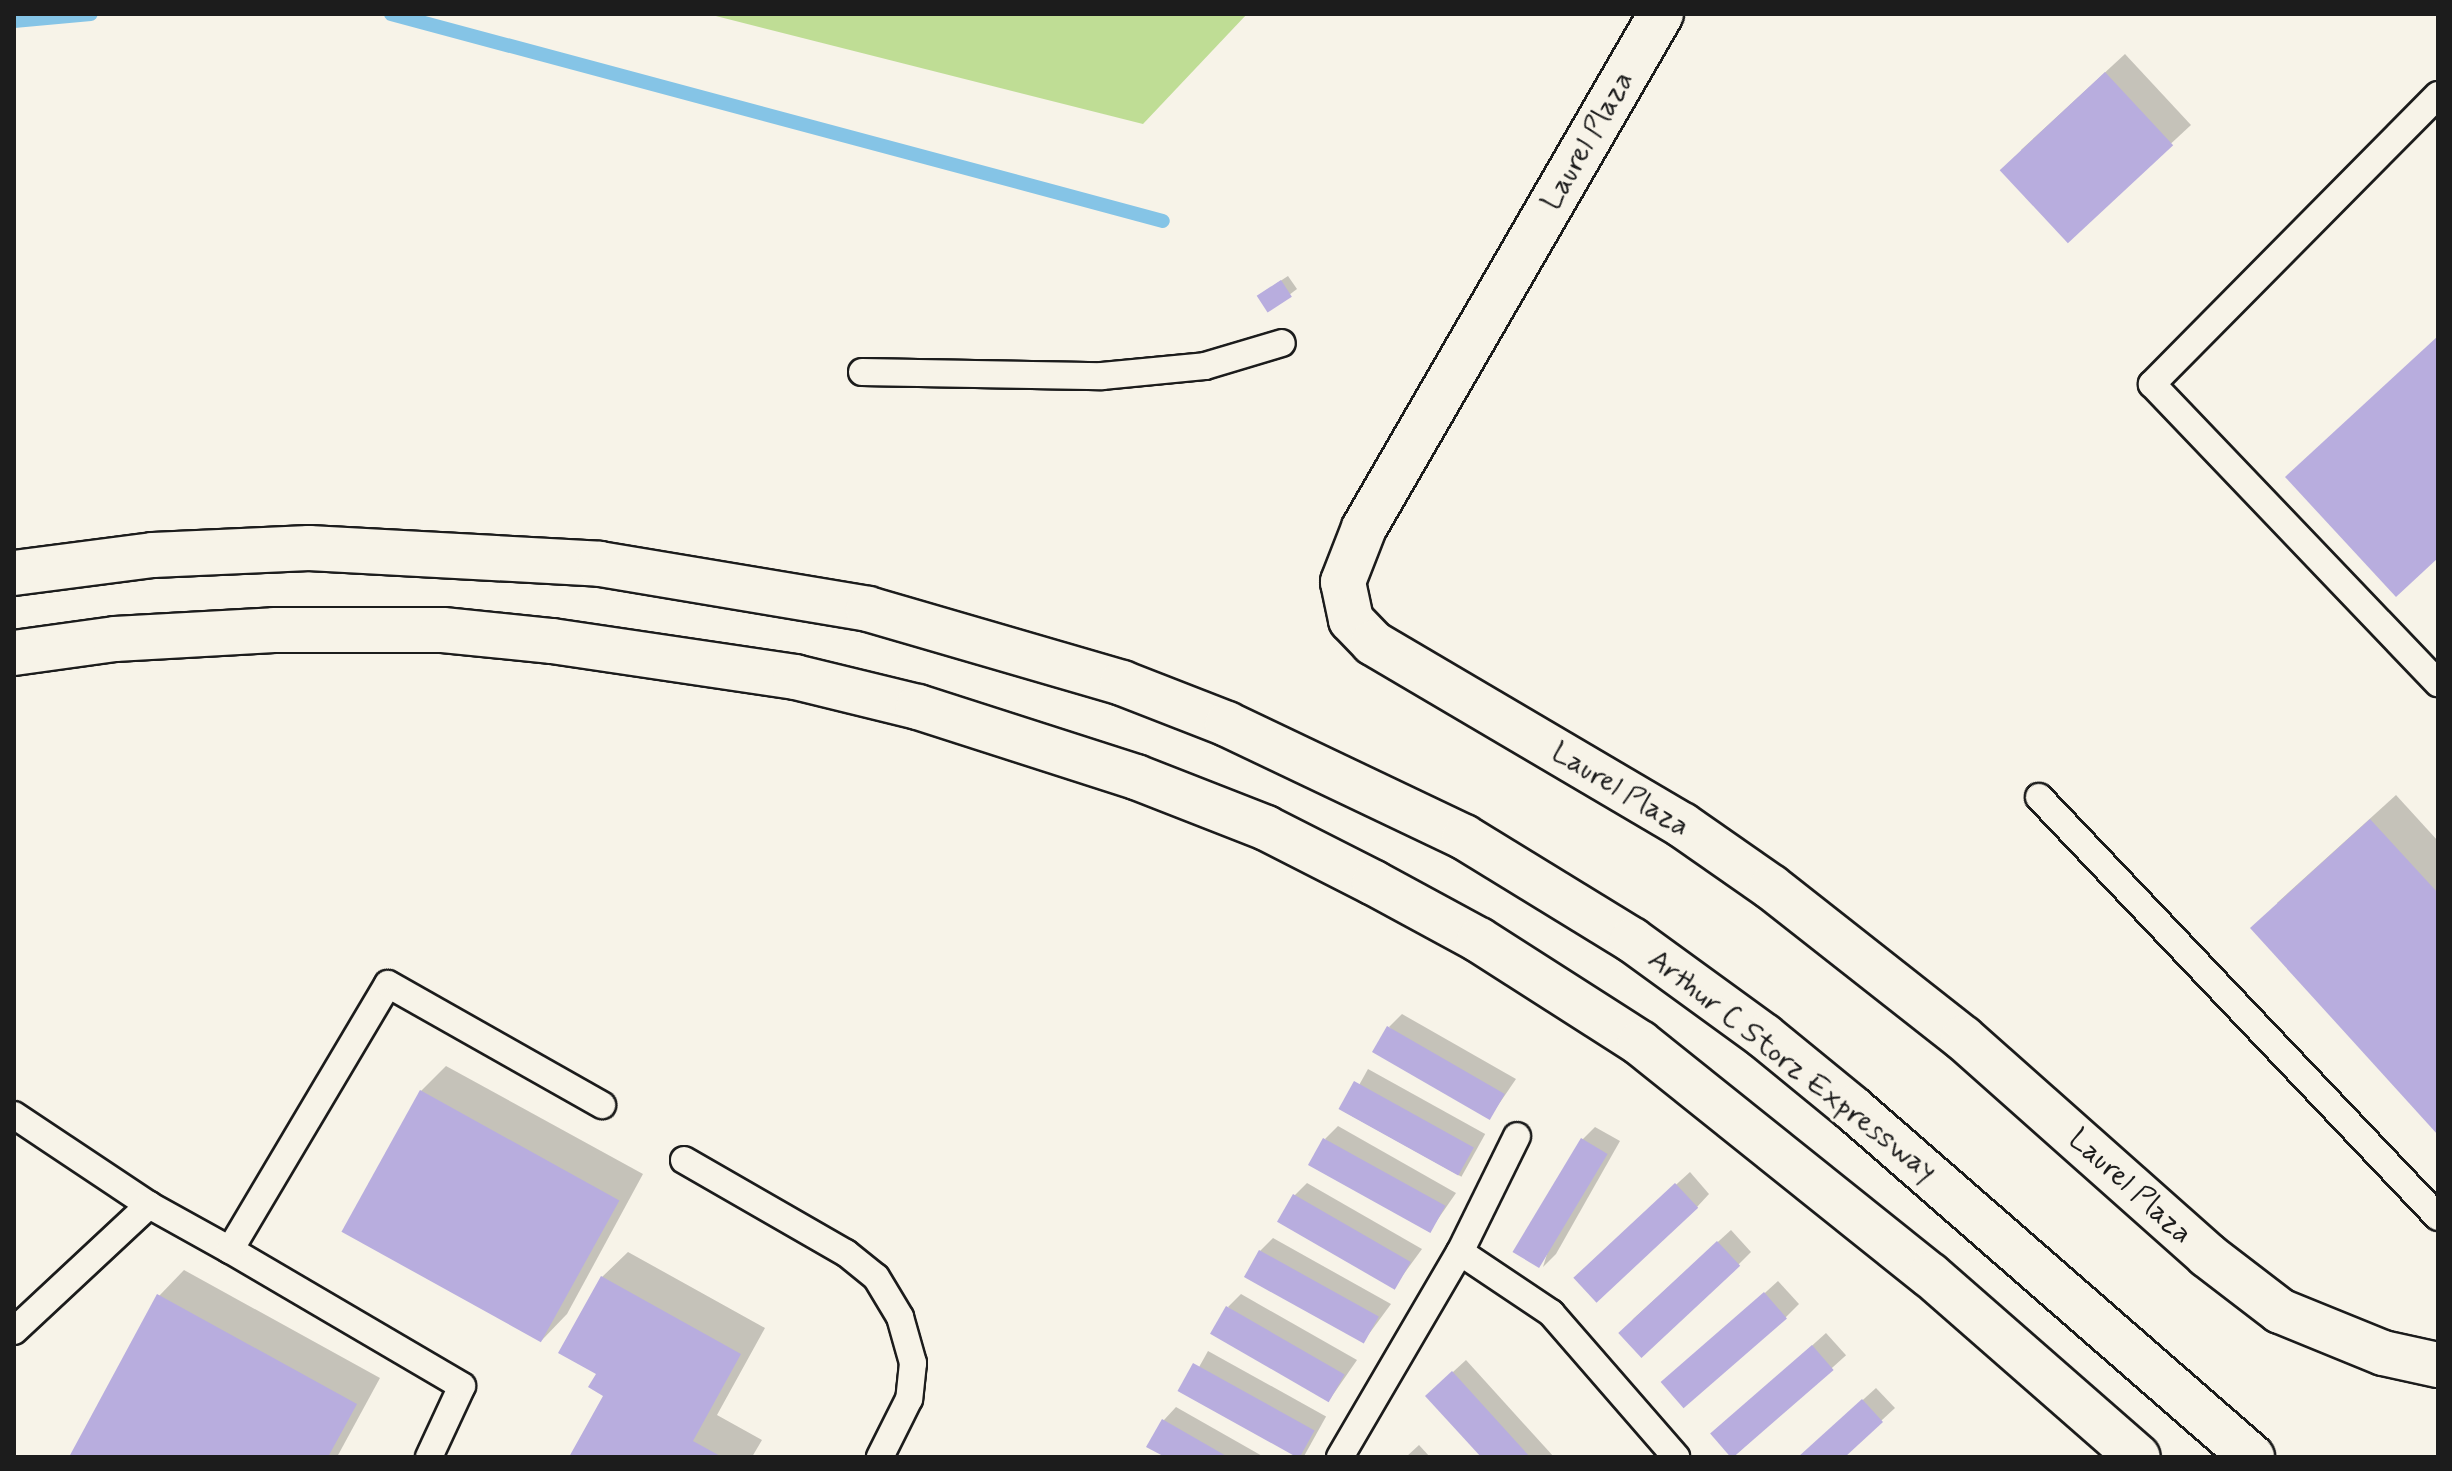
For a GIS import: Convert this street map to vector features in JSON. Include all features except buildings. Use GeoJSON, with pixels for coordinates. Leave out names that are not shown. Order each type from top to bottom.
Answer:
{"type":"FeatureCollection","features":[{"type":"Feature","properties":{"kind":"main road","name":"Laurel Plaza"},"geometry":{"type":"LineString","coordinates":[[1661,14],[1364,528],[1343,582],[1351,620],[1373,643],[1682,825],[1771,887],[1963,1038],[2207,1255],[2280,1311],[2383,1353],[2438,1365]]}},
{"type":"Feature","properties":{"kind":"main road","name":"Arthur C Storz Expressway"},"geometry":{"type":"LineString","coordinates":[[14,573],[153,555],[309,548],[600,564],[868,609],[1122,683],[1227,724],[1464,837],[1632,940],[1764,1036],[1852,1108],[2252,1457]]}},
{"type":"Feature","properties":{"kind":"main road"},"geometry":{"type":"LineString","coordinates":[[14,653],[115,639],[274,630],[443,630],[552,641],[795,677],[918,707],[1136,777],[1266,828],[1374,883],[1479,940],[1640,1043],[1930,1275],[2138,1457]]}},
{"type":"Feature","properties":{"kind":"lane"},"geometry":{"type":"LineString","coordinates":[[2438,95],[2152,384],[2438,683]]}},
{"type":"Feature","properties":{"kind":"lane"},"geometry":{"type":"LineString","coordinates":[[862,372],[1102,376],[1205,366],[1282,343]]}},
{"type":"Feature","properties":{"kind":"lane"},"geometry":{"type":"LineString","coordinates":[[2039,797],[2438,1217]]}},
{"type":"Feature","properties":{"kind":"lane"},"geometry":{"type":"LineString","coordinates":[[230,1250],[388,984],[602,1105]]}},
{"type":"Feature","properties":{"kind":"lane"},"geometry":{"type":"LineString","coordinates":[[14,1115],[149,1205],[462,1386],[429,1457]]}},
{"type":"Feature","properties":{"kind":"lane"},"geometry":{"type":"LineString","coordinates":[[1340,1457],[1460,1252],[1517,1136]]}},
{"type":"Feature","properties":{"kind":"lane"},"geometry":{"type":"LineString","coordinates":[[684,1160],[846,1253],[876,1277],[900,1317],[913,1363],[909,1399],[880,1457]]}},
{"type":"Feature","properties":{"kind":"lane"},"geometry":{"type":"LineString","coordinates":[[14,1331],[149,1205]]}},
{"type":"Feature","properties":{"kind":"lane"},"geometry":{"type":"LineString","coordinates":[[1460,1252],[1551,1313],[1676,1457]]}},
{"type":"Feature","properties":{"kind":"green space"},"geometry":{"type":"Polygon","coordinates":[[[708,14],[1247,14],[1143,124],[708,14]]]}},
{"type":"Feature","properties":{"kind":"waterway"},"geometry":{"type":"LineString","coordinates":[[14,21],[91,14]]}},
{"type":"Feature","properties":{"kind":"waterway"},"geometry":{"type":"LineString","coordinates":[[391,14],[1163,221]]}}]}
